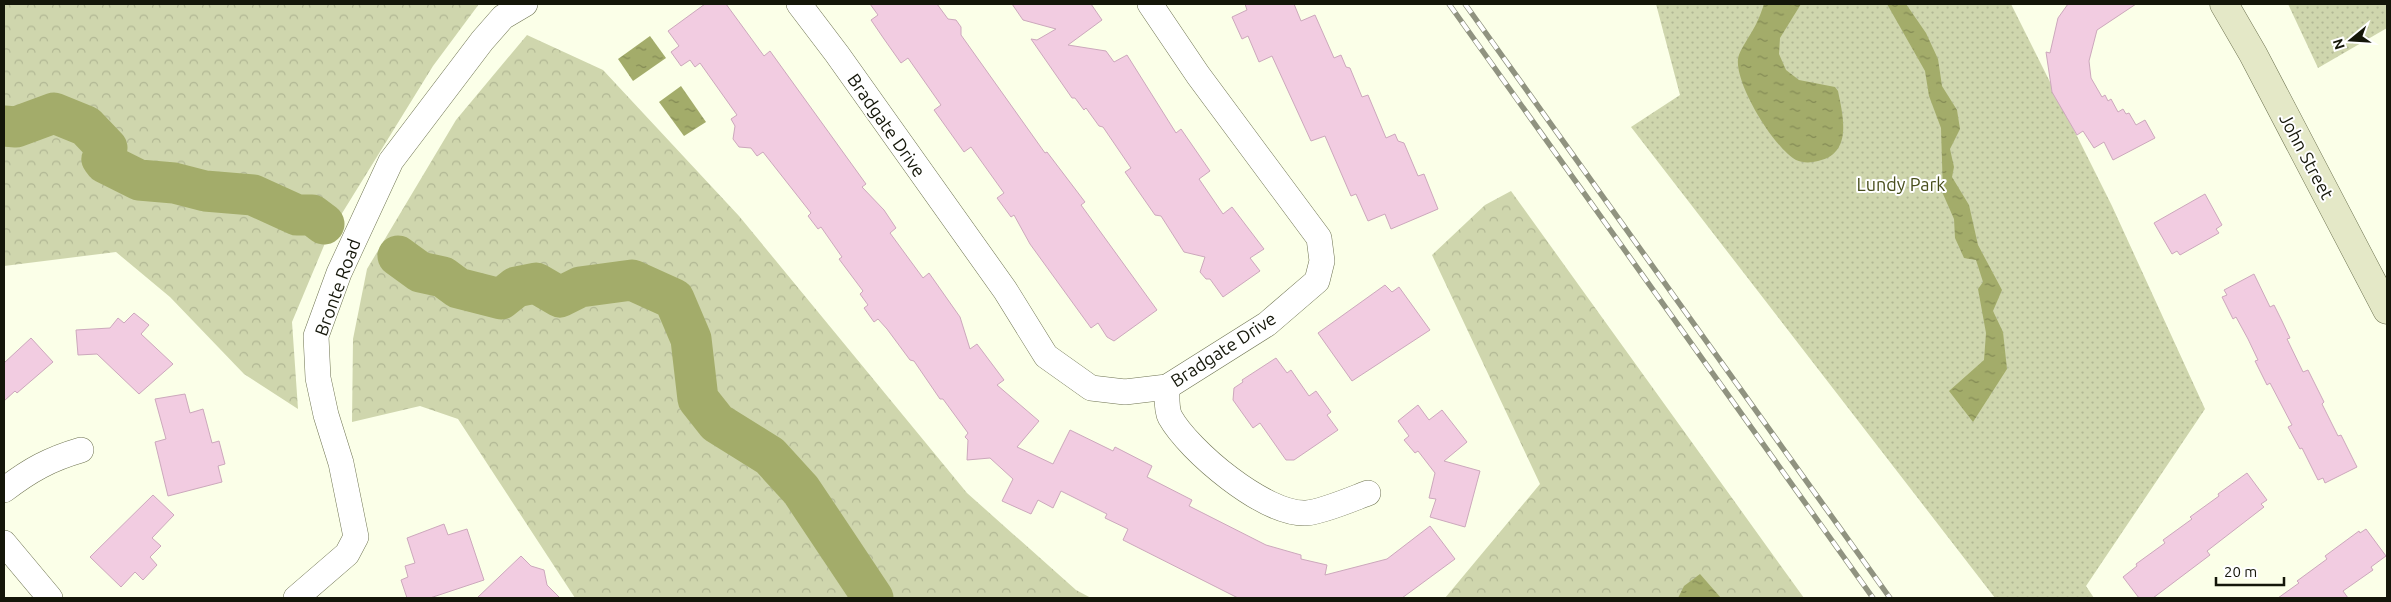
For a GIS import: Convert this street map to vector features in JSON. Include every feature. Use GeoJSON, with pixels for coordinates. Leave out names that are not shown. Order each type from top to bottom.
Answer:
{"type":"FeatureCollection","features":[{"type":"Feature","properties":{"kind":"main road","name":"John Street"},"geometry":{"type":"LineString","coordinates":[[2224,4],[2263,72],[2387,310]]}},
{"type":"Feature","properties":{"kind":"street","name":"Bronte Road"},"geometry":{"type":"LineString","coordinates":[[296,598],[347,554],[356,537],[341,463],[326,415],[318,378],[316,336],[339,273],[391,161],[482,41],[503,17],[525,4]]}},
{"type":"Feature","properties":{"kind":"street","name":"Bradgate Drive"},"geometry":{"type":"LineString","coordinates":[[799,4],[1004,290],[1046,356],[1091,388],[1124,392],[1167,386],[1267,324],[1317,280],[1322,262],[1318,238],[1198,76],[1150,4]]}},
{"type":"Feature","properties":{"kind":"street"},"geometry":{"type":"LineString","coordinates":[[1167,386],[1168,415],[1190,445],[1229,478],[1270,502],[1287,511],[1307,513],[1368,493]]}},
{"type":"Feature","properties":{"kind":"street"},"geometry":{"type":"LineString","coordinates":[[4,490],[25,474],[52,459],[81,450]]}},
{"type":"Feature","properties":{"kind":"street"},"geometry":{"type":"LineString","coordinates":[[4,543],[50,598]]}},
{"type":"Feature","properties":{"kind":"green space"},"geometry":{"type":"Polygon","coordinates":[[[4,4],[479,4],[433,66],[328,236],[292,322],[298,409],[244,374],[170,297],[116,252],[4,266],[4,4]]]}},
{"type":"Feature","properties":{"kind":"green space","name":"Lundy Park"},"geometry":{"type":"Polygon","coordinates":[[[1656,4],[2011,4],[2112,206],[2205,409],[2086,586],[2094,598],[1995,598],[1631,127],[1680,95],[1656,4]]]}},
{"type":"Feature","properties":{"kind":"green space"},"geometry":{"type":"Polygon","coordinates":[[[2288,4],[2387,4],[2387,28],[2318,68],[2288,4]]]}},
{"type":"Feature","properties":{"kind":"green space"},"geometry":{"type":"Polygon","coordinates":[[[527,35],[603,70],[739,216],[967,493],[1076,590],[1091,598],[575,598],[458,419],[420,406],[352,422],[353,339],[367,269],[456,120],[527,35]]]}},
{"type":"Feature","properties":{"kind":"green space"},"geometry":{"type":"Polygon","coordinates":[[[1511,191],[1804,598],[1445,598],[1540,484],[1432,255],[1485,205],[1511,191]]]}},
{"type":"Feature","properties":{"kind":"water"},"geometry":{"type":"Polygon","coordinates":[[[1764,4],[1801,4],[1780,38],[1779,54],[1786,70],[1799,80],[1835,87],[1838,91],[1843,133],[1837,151],[1829,157],[1815,162],[1796,160],[1777,143],[1749,99],[1739,70],[1738,59],[1764,4]]]}},
{"type":"Feature","properties":{"kind":"water"},"geometry":{"type":"Polygon","coordinates":[[[1887,4],[1906,4],[1926,33],[1938,59],[1942,86],[1957,110],[1960,129],[1950,149],[1954,167],[1952,177],[1969,205],[1978,245],[2002,290],[1993,311],[2003,332],[2007,369],[1973,422],[1949,391],[1984,360],[1986,333],[1978,289],[1983,282],[1976,260],[1964,258],[1955,238],[1954,219],[1943,194],[1941,128],[1929,96],[1925,71],[1887,4]]]}},
{"type":"Feature","properties":{"kind":"water"},"geometry":{"type":"Polygon","coordinates":[[[650,36],[666,58],[633,81],[618,59],[650,36]]]}},
{"type":"Feature","properties":{"kind":"water"},"geometry":{"type":"Polygon","coordinates":[[[681,86],[706,122],[684,136],[659,102],[681,86]]]}},
{"type":"Feature","properties":{"kind":"water"},"geometry":{"type":"Polygon","coordinates":[[[1700,574],[1721,598],[1678,598],[1684,586],[1700,574]]]}},
{"type":"Feature","properties":{"kind":"building"},"geometry":{"type":"Polygon","coordinates":[[[705,4],[726,4],[764,56],[770,51],[866,184],[862,187],[884,210],[896,228],[890,233],[923,278],[929,273],[960,317],[970,349],[977,344],[1004,380],[997,385],[1039,421],[1017,447],[1053,464],[1070,430],[1113,451],[1115,447],[1152,466],[1147,477],[1192,500],[1189,506],[1266,545],[1301,555],[1301,559],[1327,565],[1325,575],[1387,559],[1430,526],[1455,559],[1402,598],[1238,598],[1123,540],[1128,529],[1105,518],[1107,514],[1061,491],[1053,508],[1038,500],[1031,514],[1002,501],[1013,479],[990,458],[967,460],[968,440],[965,437],[968,433],[943,399],[940,399],[914,361],[910,360],[878,319],[874,322],[864,308],[868,305],[860,294],[863,291],[839,259],[842,257],[821,227],[818,229],[808,216],[811,213],[763,152],[757,156],[751,148],[739,147],[733,139],[735,126],[731,119],[737,115],[700,63],[695,67],[690,60],[681,66],[671,52],[679,46],[668,31],[705,4]]]}},
{"type":"Feature","properties":{"kind":"building"},"geometry":{"type":"Polygon","coordinates":[[[870,4],[937,4],[948,19],[956,20],[961,27],[961,35],[1045,153],[1047,152],[1085,202],[1081,205],[1157,310],[1114,341],[1107,337],[1098,323],[1091,328],[1030,244],[1014,215],[1011,217],[997,198],[1004,193],[971,147],[964,152],[934,110],[941,105],[908,58],[901,63],[871,20],[878,15],[870,4]]]}},
{"type":"Feature","properties":{"kind":"building"},"geometry":{"type":"Polygon","coordinates":[[[1012,4],[1091,4],[1102,20],[1068,45],[1106,51],[1114,62],[1127,55],[1176,133],[1181,129],[1210,171],[1199,179],[1223,214],[1232,207],[1264,249],[1250,258],[1260,271],[1223,297],[1210,279],[1206,279],[1200,272],[1205,257],[1184,252],[1161,216],[1155,215],[1125,172],[1131,168],[1103,127],[1099,126],[1086,108],[1084,110],[1075,98],[1072,98],[1031,39],[1037,40],[1056,29],[1023,20],[1012,4]]]}},
{"type":"Feature","properties":{"kind":"building"},"geometry":{"type":"Polygon","coordinates":[[[1245,4],[1294,4],[1301,21],[1315,15],[1334,58],[1341,55],[1346,67],[1350,68],[1362,97],[1368,95],[1386,138],[1395,134],[1398,141],[1404,143],[1418,176],[1424,174],[1438,209],[1391,229],[1385,214],[1368,221],[1356,194],[1351,196],[1325,136],[1311,141],[1272,56],[1259,62],[1248,36],[1242,39],[1232,17],[1247,10],[1245,4]]]}},
{"type":"Feature","properties":{"kind":"building"},"geometry":{"type":"Polygon","coordinates":[[[2068,4],[2136,4],[2097,30],[2089,61],[2091,78],[2102,97],[2105,95],[2108,101],[2111,99],[2118,112],[2123,109],[2126,114],[2129,113],[2136,125],[2145,120],[2155,138],[2113,160],[2104,142],[2094,148],[2083,131],[2077,135],[2052,92],[2046,52],[2050,53],[2058,18],[2068,4]]]}},
{"type":"Feature","properties":{"kind":"building"},"geometry":{"type":"Polygon","coordinates":[[[2205,194],[2222,225],[2216,229],[2219,233],[2180,255],[2177,251],[2172,254],[2154,223],[2205,194]]]}},
{"type":"Feature","properties":{"kind":"building"},"geometry":{"type":"Polygon","coordinates":[[[2254,274],[2270,307],[2274,305],[2290,338],[2287,339],[2303,372],[2308,370],[2338,436],[2341,435],[2357,467],[2325,483],[2323,478],[2318,480],[2302,448],[2300,449],[2288,427],[2292,425],[2270,383],[2267,385],[2255,361],[2258,360],[2248,339],[2236,317],[2233,319],[2222,297],[2227,295],[2224,290],[2254,274]]]}},
{"type":"Feature","properties":{"kind":"building"},"geometry":{"type":"Polygon","coordinates":[[[1385,285],[1392,292],[1399,287],[1430,330],[1352,381],[1318,333],[1385,285]]]}},
{"type":"Feature","properties":{"kind":"building"},"geometry":{"type":"Polygon","coordinates":[[[134,313],[149,325],[141,334],[173,364],[139,394],[97,354],[78,355],[76,330],[110,328],[118,318],[124,323],[134,313]]]}},
{"type":"Feature","properties":{"kind":"building"},"geometry":{"type":"Polygon","coordinates":[[[31,338],[53,362],[17,393],[15,391],[4,401],[4,363],[31,338]]]}},
{"type":"Feature","properties":{"kind":"building"},"geometry":{"type":"Polygon","coordinates":[[[1276,358],[1287,373],[1291,370],[1309,396],[1316,391],[1331,412],[1327,415],[1338,430],[1294,460],[1286,460],[1260,423],[1253,428],[1233,400],[1234,388],[1243,382],[1242,380],[1276,358]]]}},
{"type":"Feature","properties":{"kind":"building"},"geometry":{"type":"Polygon","coordinates":[[[185,394],[190,413],[203,409],[212,443],[219,441],[225,464],[218,466],[222,482],[168,496],[155,442],[166,439],[155,399],[185,394]]]}},
{"type":"Feature","properties":{"kind":"building"},"geometry":{"type":"Polygon","coordinates":[[[1418,405],[1429,420],[1442,410],[1467,442],[1444,461],[1480,471],[1465,527],[1430,517],[1436,499],[1429,498],[1435,473],[1418,451],[1415,453],[1404,440],[1409,436],[1398,421],[1418,405]]]}},
{"type":"Feature","properties":{"kind":"building"},"geometry":{"type":"Polygon","coordinates":[[[2247,473],[2267,500],[2261,504],[2264,507],[2207,551],[2210,555],[2153,598],[2139,598],[2123,577],[2137,566],[2136,564],[2165,543],[2163,540],[2192,519],[2190,517],[2247,473]]]}},
{"type":"Feature","properties":{"kind":"building"},"geometry":{"type":"Polygon","coordinates":[[[153,495],[174,515],[152,538],[161,546],[150,557],[157,565],[143,580],[135,572],[121,587],[90,557],[153,495]]]}},
{"type":"Feature","properties":{"kind":"building"},"geometry":{"type":"Polygon","coordinates":[[[444,524],[448,535],[467,529],[484,580],[430,598],[407,598],[401,580],[408,577],[405,566],[415,563],[407,538],[444,524]]]}},
{"type":"Feature","properties":{"kind":"building"},"geometry":{"type":"Polygon","coordinates":[[[2366,529],[2386,556],[2371,567],[2373,570],[2343,591],[2348,598],[2278,598],[2327,559],[2325,556],[2359,531],[2360,533],[2366,529]]]}},
{"type":"Feature","properties":{"kind":"building"},"geometry":{"type":"Polygon","coordinates":[[[521,556],[531,566],[544,570],[547,585],[560,598],[477,598],[521,556]]]}},
{"type":"Feature","properties":{"kind":"waterway"},"geometry":{"type":"LineString","coordinates":[[4,126],[16,127],[54,113],[86,126],[107,148],[102,159],[105,163],[139,180],[174,183],[205,191],[253,195],[297,215],[312,215],[324,224]]}},
{"type":"Feature","properties":{"kind":"waterway"},"geometry":{"type":"LineString","coordinates":[[398,256],[420,272],[443,277],[458,288],[501,299],[516,287],[536,283],[560,297],[580,287],[632,280],[674,299],[691,339],[698,399],[717,423],[770,456],[801,490],[873,598]]}},
{"type":"Feature","properties":{"kind":"railway"},"geometry":{"type":"LineString","coordinates":[[1449,4],[1873,598]]}},
{"type":"Feature","properties":{"kind":"railway"},"geometry":{"type":"LineString","coordinates":[[1465,4],[1890,598]]}}]}
